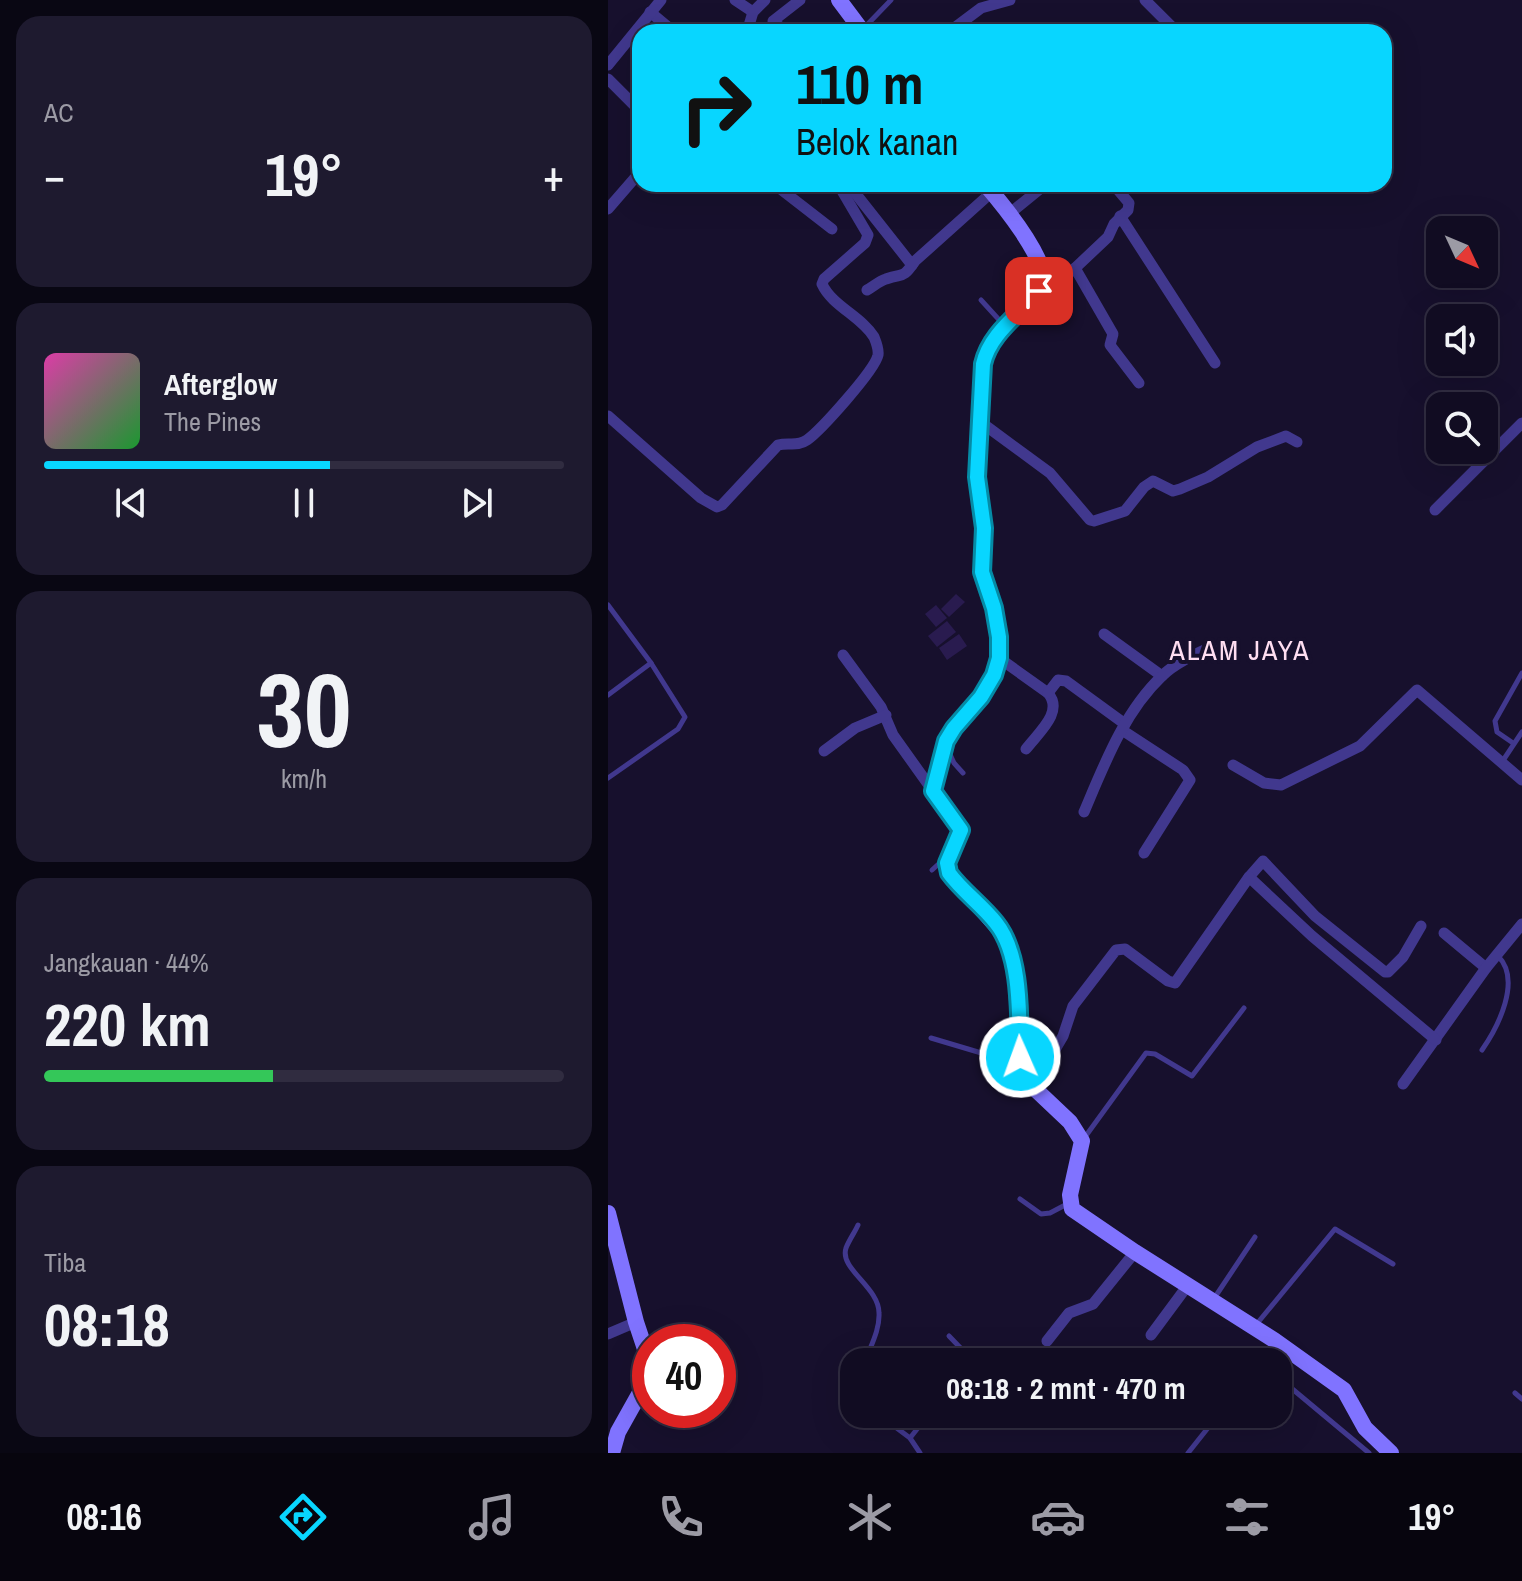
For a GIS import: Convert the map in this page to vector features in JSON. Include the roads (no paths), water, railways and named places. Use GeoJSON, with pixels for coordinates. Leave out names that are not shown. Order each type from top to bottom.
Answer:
{"type":"FeatureCollection","features":[{"type":"Feature","properties":{"kind":"street"},"geometry":{"type":"LineString","coordinates":[[644,24],[661,0]]}},
{"type":"Feature","properties":{"kind":"street"},"geometry":{"type":"LineString","coordinates":[[735,0],[753,12]]}},
{"type":"Feature","properties":{"kind":"street"},"geometry":{"type":"LineString","coordinates":[[749,24],[753,12],[765,0]]}},
{"type":"Feature","properties":{"kind":"street"},"geometry":{"type":"LineString","coordinates":[[770,24],[800,0]]}},
{"type":"Feature","properties":{"kind":"street"},"geometry":{"type":"LineString","coordinates":[[839,0],[858,24]]}},
{"type":"Feature","properties":{"kind":"street"},"geometry":{"type":"LineString","coordinates":[[960,24],[981,8],[1010,0]]}},
{"type":"Feature","properties":{"kind":"street"},"geometry":{"type":"LineString","coordinates":[[1145,0],[1169,24]]}},
{"type":"Feature","properties":{"kind":"street"},"geometry":{"type":"LineString","coordinates":[[650,12],[664,24]]}},
{"type":"Feature","properties":{"kind":"street"},"geometry":{"type":"LineString","coordinates":[[773,21],[777,24]]}},
{"type":"Feature","properties":{"kind":"street"},"geometry":{"type":"LineString","coordinates":[[608,65],[632,44]]}},
{"type":"Feature","properties":{"kind":"street"},"geometry":{"type":"LineString","coordinates":[[608,79],[632,103]]}},
{"type":"Feature","properties":{"kind":"street"},"geometry":{"type":"LineString","coordinates":[[608,209],[632,181]]}},
{"type":"Feature","properties":{"kind":"street"},"geometry":{"type":"LineString","coordinates":[[784,192],[832,229]]}},
{"type":"Feature","properties":{"kind":"street"},"geometry":{"type":"LineString","coordinates":[[608,416],[701,498],[717,507],[778,445],[796,445],[816,432],[860,384],[877,359],[879,350],[873,336],[822,284],[865,243],[868,235],[843,192]]}},
{"type":"Feature","properties":{"kind":"street"},"geometry":{"type":"LineString","coordinates":[[854,192],[912,265]]}},
{"type":"Feature","properties":{"kind":"street"},"geometry":{"type":"LineString","coordinates":[[867,290],[889,277],[902,277],[985,192]]}},
{"type":"Feature","properties":{"kind":"street"},"geometry":{"type":"LineString","coordinates":[[992,192],[1044,271],[1045,284]]}},
{"type":"Feature","properties":{"kind":"street"},"geometry":{"type":"LineString","coordinates":[[1009,214],[1036,192]]}},
{"type":"Feature","properties":{"kind":"street"},"geometry":{"type":"LineString","coordinates":[[933,791],[946,741],[981,697],[994,675],[999,658],[994,608],[982,572],[984,528],[977,477],[986,352],[1045,284],[1075,268],[1108,237],[1130,206],[1119,192]]}},
{"type":"Feature","properties":{"kind":"street"},"geometry":{"type":"LineString","coordinates":[[1120,216],[1215,363]]}},
{"type":"Feature","properties":{"kind":"street"},"geometry":{"type":"LineString","coordinates":[[1075,268],[1113,334],[1110,345],[1139,383]]}},
{"type":"Feature","properties":{"kind":"street"},"geometry":{"type":"LineString","coordinates":[[982,423],[1057,481],[1094,521],[1125,511],[1153,481],[1173,491],[1208,477],[1257,447],[1286,436],[1297,442]]}},
{"type":"Feature","properties":{"kind":"street"},"geometry":{"type":"LineString","coordinates":[[1435,510],[1522,423]]}},
{"type":"Feature","properties":{"kind":"street"},"geometry":{"type":"LineString","coordinates":[[1104,634],[1162,676]]}},
{"type":"Feature","properties":{"kind":"street"},"geometry":{"type":"LineString","coordinates":[[1084,812],[1124,727],[1162,676],[1211,647]]}},
{"type":"Feature","properties":{"kind":"street"},"geometry":{"type":"LineString","coordinates":[[843,655],[886,715],[893,735],[961,828],[947,867],[950,876],[996,923],[1010,948],[1018,1004],[1020,1064],[1033,1087],[1070,1122],[1082,1141],[1070,1203],[1079,1216],[1213,1300],[1344,1390],[1365,1428],[1391,1453]]}},
{"type":"Feature","properties":{"kind":"street"},"geometry":{"type":"LineString","coordinates":[[999,658],[1048,693],[1056,707],[1026,749]]}},
{"type":"Feature","properties":{"kind":"street"},"geometry":{"type":"LineString","coordinates":[[1048,693],[1058,680],[1066,681],[1183,770],[1190,780],[1144,853]]}},
{"type":"Feature","properties":{"kind":"street"},"geometry":{"type":"LineString","coordinates":[[1233,765],[1264,783],[1281,785],[1360,746],[1417,690],[1522,780]]}},
{"type":"Feature","properties":{"kind":"street"},"geometry":{"type":"LineString","coordinates":[[824,751],[855,728],[886,715]]}},
{"type":"Feature","properties":{"kind":"street"},"geometry":{"type":"LineString","coordinates":[[1033,1087],[1063,1036],[1073,1006],[1116,950],[1125,949],[1175,983],[1263,861],[1315,916],[1385,972],[1403,957],[1421,926]]}},
{"type":"Feature","properties":{"kind":"street"},"geometry":{"type":"LineString","coordinates":[[1249,877],[1312,936],[1436,1040]]}},
{"type":"Feature","properties":{"kind":"street"},"geometry":{"type":"LineString","coordinates":[[1403,1084],[1486,968],[1522,924]]}},
{"type":"Feature","properties":{"kind":"street"},"geometry":{"type":"LineString","coordinates":[[1444,933],[1486,968]]}},
{"type":"Feature","properties":{"kind":"street"},"geometry":{"type":"LineString","coordinates":[[608,1213],[648,1358],[646,1382],[610,1453]]}},
{"type":"Feature","properties":{"kind":"street"},"geometry":{"type":"LineString","coordinates":[[1047,1341],[1069,1313],[1093,1304],[1135,1252]]}},
{"type":"Feature","properties":{"kind":"street"},"geometry":{"type":"LineString","coordinates":[[1151,1335],[1188,1285]]}},
{"type":"Feature","properties":{"kind":"street"},"geometry":{"type":"LineString","coordinates":[[608,1334],[636,1322]]}},
{"type":"Feature","properties":{"kind":"lane"},"geometry":{"type":"LineString","coordinates":[[869,24],[891,0]]}},
{"type":"Feature","properties":{"kind":"lane"},"geometry":{"type":"LineString","coordinates":[[981,300],[1005,327]]}},
{"type":"Feature","properties":{"kind":"lane"},"geometry":{"type":"LineString","coordinates":[[608,605],[651,663],[685,717],[678,729],[608,778]]}},
{"type":"Feature","properties":{"kind":"lane"},"geometry":{"type":"LineString","coordinates":[[608,695],[651,663]]}},
{"type":"Feature","properties":{"kind":"lane"},"geometry":{"type":"LineString","coordinates":[[1513,743],[1497,732],[1495,721],[1522,673]]}},
{"type":"Feature","properties":{"kind":"lane"},"geometry":{"type":"LineString","coordinates":[[1501,763],[1522,732]]}},
{"type":"Feature","properties":{"kind":"lane"},"geometry":{"type":"LineString","coordinates":[[946,741],[951,757],[963,773]]}},
{"type":"Feature","properties":{"kind":"lane"},"geometry":{"type":"LineString","coordinates":[[932,870],[951,853]]}},
{"type":"Feature","properties":{"kind":"lane"},"geometry":{"type":"LineString","coordinates":[[1482,1050],[1496,1030],[1505,1006],[1507,985],[1502,961],[1497,955]]}},
{"type":"Feature","properties":{"kind":"lane"},"geometry":{"type":"LineString","coordinates":[[1082,1141],[1143,1055],[1150,1052],[1155,1054],[1192,1076],[1244,1008]]}},
{"type":"Feature","properties":{"kind":"lane"},"geometry":{"type":"LineString","coordinates":[[931,1038],[1020,1064]]}},
{"type":"Feature","properties":{"kind":"lane"},"geometry":{"type":"LineString","coordinates":[[1020,1199],[1041,1214],[1070,1203]]}},
{"type":"Feature","properties":{"kind":"lane"},"geometry":{"type":"LineString","coordinates":[[858,1225],[845,1255],[849,1265],[874,1294],[879,1314],[870,1348]]}},
{"type":"Feature","properties":{"kind":"lane"},"geometry":{"type":"LineString","coordinates":[[1254,1327],[1335,1229],[1393,1264]]}},
{"type":"Feature","properties":{"kind":"lane"},"geometry":{"type":"LineString","coordinates":[[1213,1300],[1255,1237]]}},
{"type":"Feature","properties":{"kind":"lane"},"geometry":{"type":"LineString","coordinates":[[949,1336],[961,1348]]}},
{"type":"Feature","properties":{"kind":"lane"},"geometry":{"type":"LineString","coordinates":[[1292,1389],[1369,1453]]}},
{"type":"Feature","properties":{"kind":"lane"},"geometry":{"type":"LineString","coordinates":[[1515,1393],[1522,1399]]}},
{"type":"Feature","properties":{"kind":"lane"},"geometry":{"type":"LineString","coordinates":[[897,1428],[910,1438],[920,1453]]}},
{"type":"Feature","properties":{"kind":"lane"},"geometry":{"type":"LineString","coordinates":[[910,1438],[918,1428]]}},
{"type":"Feature","properties":{"kind":"lane"},"geometry":{"type":"LineString","coordinates":[[1188,1453],[1208,1428]]}},
{"type":"Feature","properties":{"kind":"district","name":"ALAM JAYA"},"geometry":{"type":"Point","coordinates":[1240,650]}}]}
